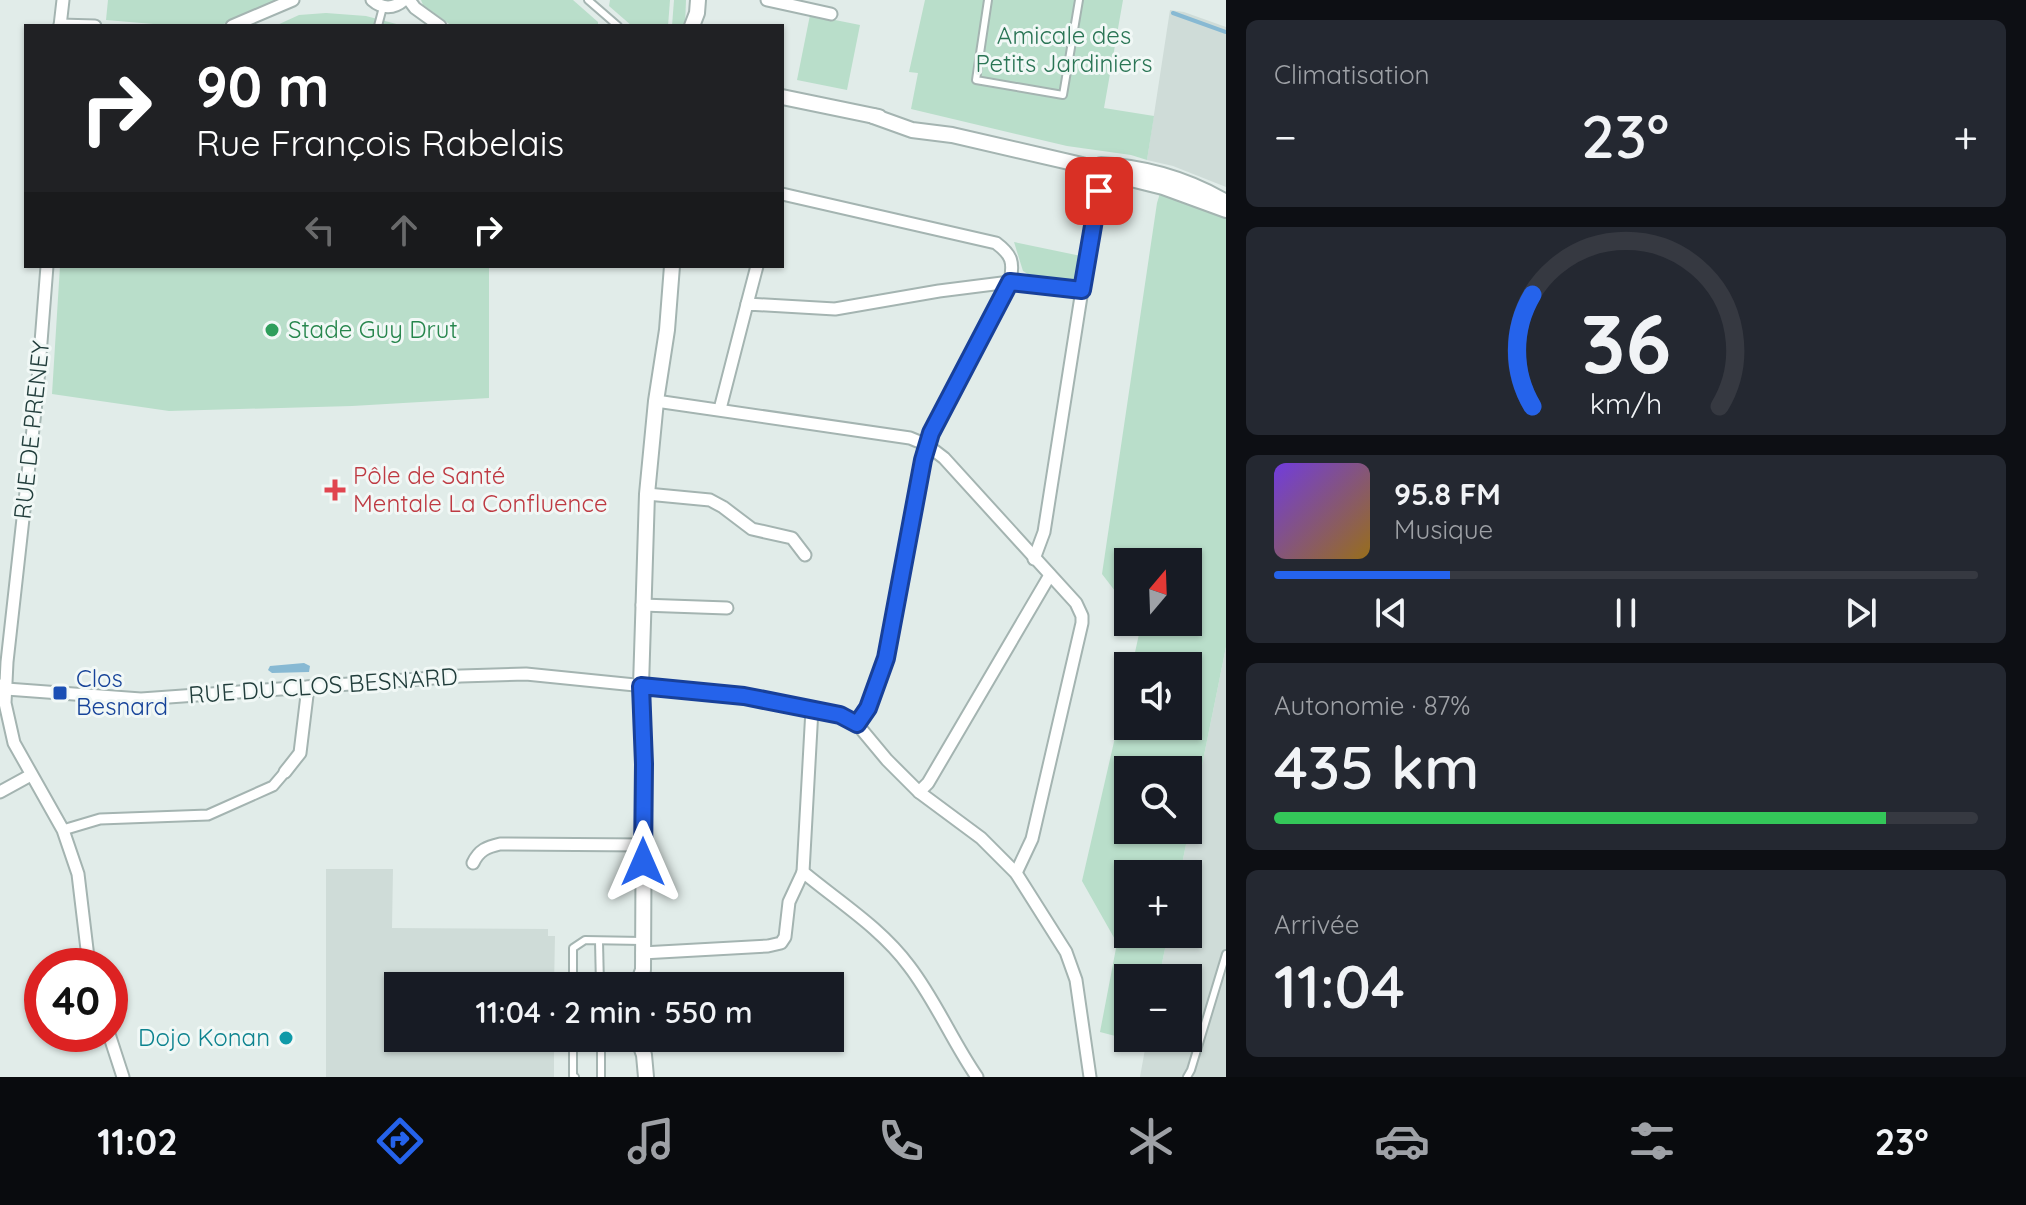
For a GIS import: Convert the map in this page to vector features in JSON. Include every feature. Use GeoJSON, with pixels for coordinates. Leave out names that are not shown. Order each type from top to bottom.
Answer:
{"type":"FeatureCollection","features":[{"type":"Feature","properties":{"kind":"street"},"geometry":{"type":"LineString","coordinates":[[60,24],[63,0]]}},
{"type":"Feature","properties":{"kind":"street"},"geometry":{"type":"LineString","coordinates":[[237,24],[293,0]]}},
{"type":"Feature","properties":{"kind":"street"},"geometry":{"type":"LineString","coordinates":[[372,0],[383,7],[397,6],[407,0],[437,24]]}},
{"type":"Feature","properties":{"kind":"street"},"geometry":{"type":"LineString","coordinates":[[689,0],[691,24]]}},
{"type":"Feature","properties":{"kind":"street"},"geometry":{"type":"LineString","coordinates":[[693,24],[698,0]]}},
{"type":"Feature","properties":{"kind":"street"},"geometry":{"type":"LineString","coordinates":[[767,0],[831,14]]}},
{"type":"Feature","properties":{"kind":"street"},"geometry":{"type":"LineString","coordinates":[[784,97],[873,116],[912,130],[952,135],[1082,165],[1163,187],[1226,210]]}},
{"type":"Feature","properties":{"kind":"street"},"geometry":{"type":"LineString","coordinates":[[1082,165],[1122,166],[1163,175],[1226,202]]}},
{"type":"Feature","properties":{"kind":"street"},"geometry":{"type":"LineString","coordinates":[[1034,559],[1044,532],[1099,191]]}},
{"type":"Feature","properties":{"kind":"street"},"geometry":{"type":"LineString","coordinates":[[784,194],[996,243],[1008,251],[1013,267],[1010,282],[927,445],[886,658],[868,708],[857,724],[919,792],[981,838],[1016,873],[1066,952],[1076,980],[1090,1077]]}},
{"type":"Feature","properties":{"kind":"street","name":"RUE DE PRENEY"},"geometry":{"type":"LineString","coordinates":[[47,268],[37,393],[3,687],[14,743],[63,830],[78,874],[87,948]]}},
{"type":"Feature","properties":{"kind":"street"},"geometry":{"type":"LineString","coordinates":[[642,972],[642,605],[647,494],[672,268]]}},
{"type":"Feature","properties":{"kind":"street"},"geometry":{"type":"LineString","coordinates":[[720,409],[756,268]]}},
{"type":"Feature","properties":{"kind":"street"},"geometry":{"type":"LineString","coordinates":[[747,304],[835,309],[1010,282],[1082,290]]}},
{"type":"Feature","properties":{"kind":"street"},"geometry":{"type":"LineString","coordinates":[[656,401],[910,438],[927,445],[944,458],[1076,603],[1082,623],[1032,839],[1016,873]]}},
{"type":"Feature","properties":{"kind":"street"},"geometry":{"type":"LineString","coordinates":[[647,494],[717,503],[752,529],[792,538],[805,555]]}},
{"type":"Feature","properties":{"kind":"street"},"geometry":{"type":"LineString","coordinates":[[919,792],[928,783],[1050,575]]}},
{"type":"Feature","properties":{"kind":"street"},"geometry":{"type":"LineString","coordinates":[[642,605],[727,608]]}},
{"type":"Feature","properties":{"kind":"street","name":"RUE DU CLOS BESNARD"},"geometry":{"type":"LineString","coordinates":[[3,687],[141,699],[526,674],[744,696],[840,715],[857,724]]}},
{"type":"Feature","properties":{"kind":"street"},"geometry":{"type":"LineString","coordinates":[[63,830],[100,819],[208,815],[273,786],[300,753],[308,687]]}},
{"type":"Feature","properties":{"kind":"street"},"geometry":{"type":"LineString","coordinates":[[642,947],[779,944],[785,937],[789,902],[803,872],[812,709]]}},
{"type":"Feature","properties":{"kind":"street"},"geometry":{"type":"LineString","coordinates":[[0,792],[31,775]]}},
{"type":"Feature","properties":{"kind":"street"},"geometry":{"type":"LineString","coordinates":[[473,863],[477,854],[500,844],[644,845]]}},
{"type":"Feature","properties":{"kind":"street"},"geometry":{"type":"LineString","coordinates":[[803,872],[862,917],[907,963],[977,1077]]}},
{"type":"Feature","properties":{"kind":"street"},"geometry":{"type":"LineString","coordinates":[[115,1052],[123,1077]]}},
{"type":"Feature","properties":{"kind":"street"},"geometry":{"type":"LineString","coordinates":[[643,1052],[646,1077]]}},
{"type":"Feature","properties":{"kind":"lane"},"geometry":{"type":"LineString","coordinates":[[588,0],[616,24]]}},
{"type":"Feature","properties":{"kind":"lane"},"geometry":{"type":"LineString","coordinates":[[988,0],[976,80],[1063,95],[1079,0]]}},
{"type":"Feature","properties":{"kind":"lane"},"geometry":{"type":"LineString","coordinates":[[379,24],[383,7]]}},
{"type":"Feature","properties":{"kind":"lane"},"geometry":{"type":"LineString","coordinates":[[573,972],[573,948],[585,940],[642,947]]}},
{"type":"Feature","properties":{"kind":"lane"},"geometry":{"type":"LineString","coordinates":[[599,941],[600,972]]}},
{"type":"Feature","properties":{"kind":"lane"},"geometry":{"type":"LineString","coordinates":[[1187,1077],[1226,954]]}},
{"type":"Feature","properties":{"kind":"lane"},"geometry":{"type":"LineString","coordinates":[[573,1052],[575,1077]]}},
{"type":"Feature","properties":{"kind":"lane"},"geometry":{"type":"LineString","coordinates":[[601,1052],[601,1077]]}},
{"type":"Feature","properties":{"kind":"shaded area"},"geometry":{"type":"Polygon","coordinates":[[[1170,10],[1226,27],[1226,187],[1173,166],[1147,160],[1170,10]]]}},
{"type":"Feature","properties":{"kind":"shaded area"},"geometry":{"type":"Polygon","coordinates":[[[1226,647],[1226,1077],[1140,1077],[1144,1052],[1202,1052],[1202,964],[1162,964],[1165,948],[1202,948],[1202,860],[1183,860],[1186,844],[1202,844],[1202,765],[1226,647]]]}},
{"type":"Feature","properties":{"kind":"shaded area"},"geometry":{"type":"Polygon","coordinates":[[[326,869],[393,869],[392,928],[548,929],[548,936],[555,936],[554,972],[384,972],[384,1052],[554,1052],[554,1077],[326,1077],[326,869]]]}},
{"type":"Feature","properties":{"kind":"green space"},"geometry":{"type":"Polygon","coordinates":[[[108,0],[279,0],[224,24],[106,20],[108,0]]]}},
{"type":"Feature","properties":{"kind":"green space"},"geometry":{"type":"Polygon","coordinates":[[[421,0],[573,0],[598,24],[449,24],[423,5],[421,0]]]}},
{"type":"Feature","properties":{"kind":"green space"},"geometry":{"type":"Polygon","coordinates":[[[610,0],[670,0],[668,24],[630,24],[609,6],[610,0]]]}},
{"type":"Feature","properties":{"kind":"green space"},"geometry":{"type":"Polygon","coordinates":[[[674,0],[686,0],[685,24],[672,24],[674,0]]]}},
{"type":"Feature","properties":{"kind":"green space","name":"Amicale des Petits Jardiniers"},"geometry":{"type":"Polygon","coordinates":[[[925,0],[1123,0],[1104,108],[1154,116],[1147,160],[1067,146],[911,109],[918,73],[909,72],[925,0]]]}},
{"type":"Feature","properties":{"kind":"green space"},"geometry":{"type":"Polygon","coordinates":[[[326,13],[366,16],[396,24],[279,24],[299,15],[326,13]]]}},
{"type":"Feature","properties":{"kind":"green space"},"geometry":{"type":"Polygon","coordinates":[[[810,15],[860,25],[847,90],[797,80],[810,15]]]}},
{"type":"Feature","properties":{"kind":"green space"},"geometry":{"type":"Polygon","coordinates":[[[1161,190],[1226,214],[1226,647],[1202,765],[1202,756],[1114,756],[1114,844],[1186,844],[1183,860],[1114,860],[1114,938],[1082,881],[1114,740],[1202,740],[1202,652],[1135,652],[1139,636],[1202,636],[1202,548],[1114,548],[1114,590],[1102,574],[1161,190]]]}},
{"type":"Feature","properties":{"kind":"green space"},"geometry":{"type":"Polygon","coordinates":[[[1014,242],[1081,256],[1076,280],[1069,283],[1031,276],[1023,271],[1014,242]]]}},
{"type":"Feature","properties":{"kind":"green space","name":"Stade Guy Drut"},"geometry":{"type":"Polygon","coordinates":[[[60,268],[489,268],[489,398],[352,406],[169,411],[52,394],[60,268]]]}},
{"type":"Feature","properties":{"kind":"green space"},"geometry":{"type":"Polygon","coordinates":[[[1116,948],[1165,948],[1162,964],[1114,964],[1114,1036],[1100,1032],[1116,948]]]}},
{"type":"Feature","properties":{"kind":"water"},"geometry":{"type":"Polygon","coordinates":[[[304,663],[310,666],[309,672],[272,673],[268,670],[270,666],[304,663]]]}},
{"type":"Feature","properties":{"kind":"waterway"},"geometry":{"type":"LineString","coordinates":[[1173,13],[1226,32]]}},
{"type":"Feature","properties":{"kind":"place","name":"Stade Guy Drut"},"geometry":{"type":"Point","coordinates":[272,330]}},
{"type":"Feature","properties":{"kind":"place","name":"Pôle de Santé Mentale La Confluence"},"geometry":{"type":"Point","coordinates":[335,490]}},
{"type":"Feature","properties":{"kind":"place","name":"Clos Besnard"},"geometry":{"type":"Point","coordinates":[60,693]}},
{"type":"Feature","properties":{"kind":"place","name":"Dojo Konan"},"geometry":{"type":"Point","coordinates":[286,1038]}},
{"type":"Feature","properties":{"kind":"route"},"geometry":{"type":"LineString","coordinates":[[643,862],[641,686],[744,696],[840,715],[857,724],[868,708],[886,658],[923,460],[931,433],[1010,282],[1082,290],[1099,191]]}}]}
